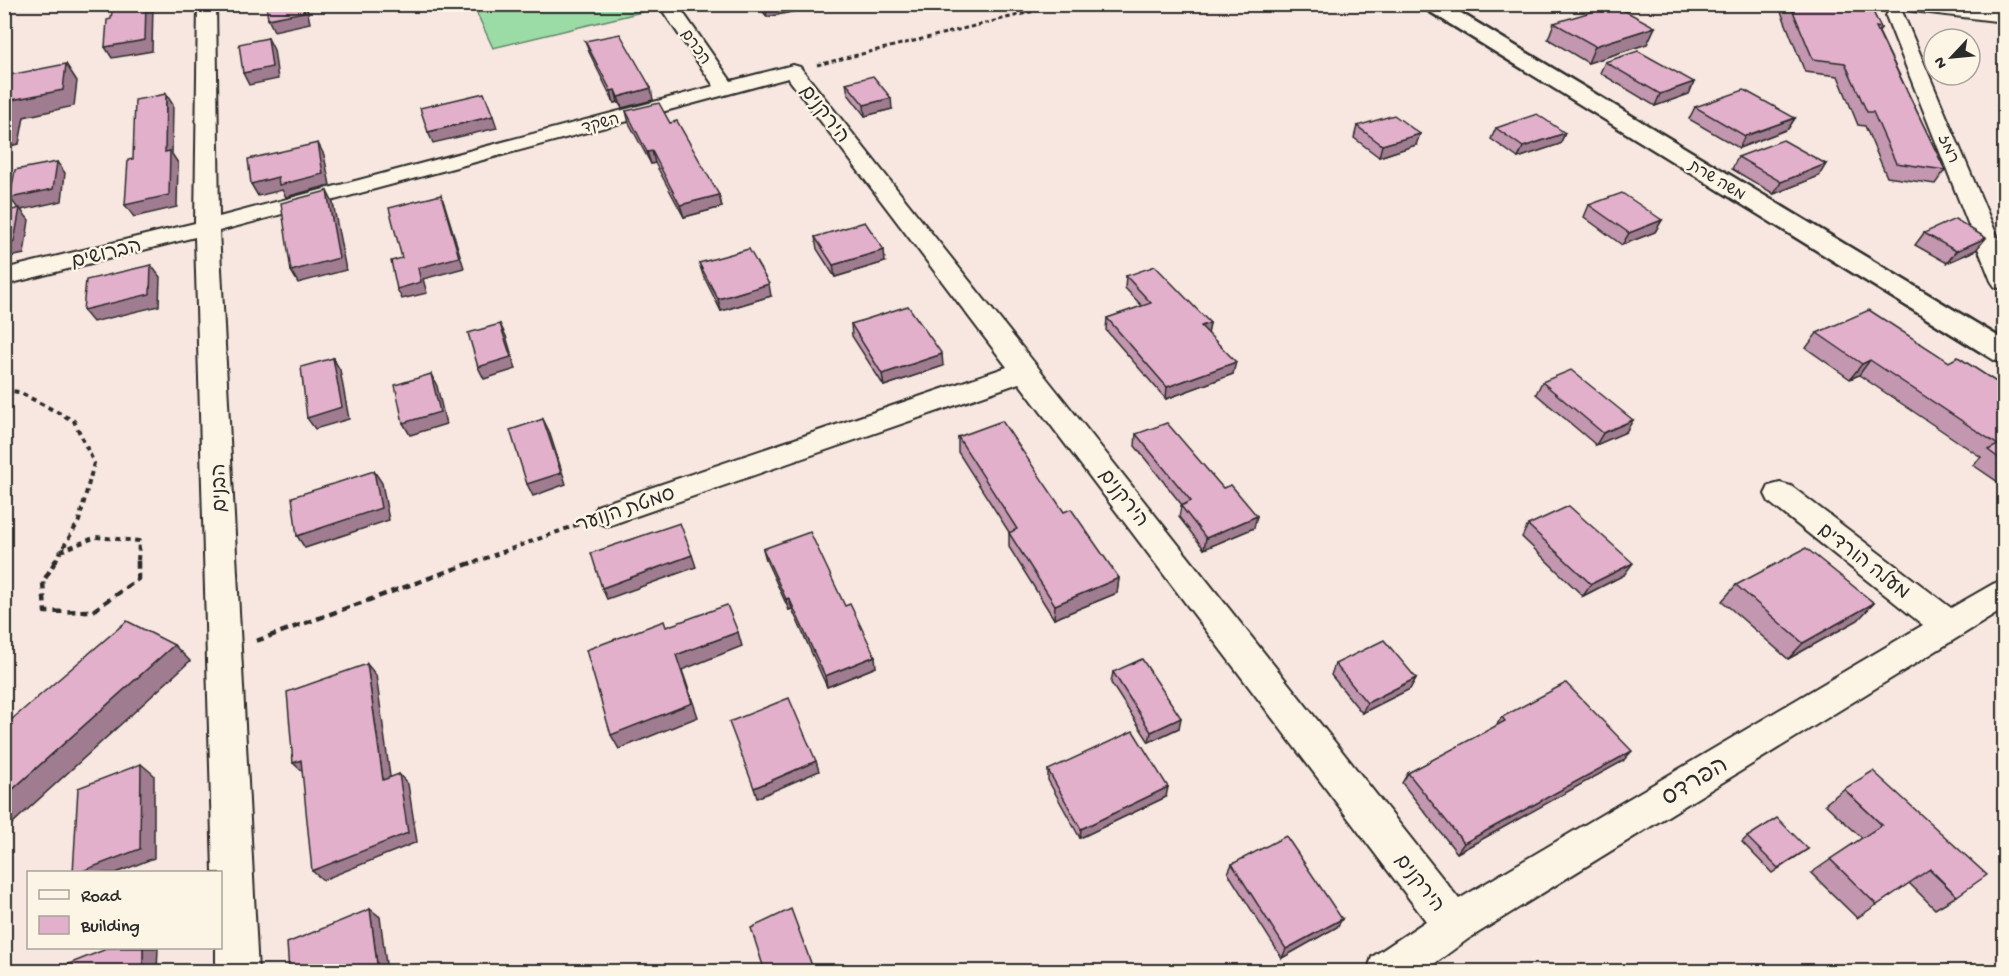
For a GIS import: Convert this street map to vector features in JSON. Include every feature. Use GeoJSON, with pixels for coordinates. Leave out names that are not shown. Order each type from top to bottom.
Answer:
{"type":"FeatureCollection","features":[{"type":"Feature","properties":{"kind":"street","name":"הבנים"},"geometry":{"type":"LineString","coordinates":[[207,4],[207,227],[237,972]]}},
{"type":"Feature","properties":{"kind":"street","name":"הכרם"},"geometry":{"type":"LineString","coordinates":[[668,4],[726,88]]}},
{"type":"Feature","properties":{"kind":"street","name":"משה שרת"},"geometry":{"type":"LineString","coordinates":[[1431,4],[2004,353]]}},
{"type":"Feature","properties":{"kind":"street"},"geometry":{"type":"LineString","coordinates":[[1898,9],[2004,16]]}},
{"type":"Feature","properties":{"kind":"street","name":"רמז"},"geometry":{"type":"LineString","coordinates":[[1898,9],[2004,281]]}},
{"type":"Feature","properties":{"kind":"street","name":"השקד"},"geometry":{"type":"LineString","coordinates":[[207,227],[793,71]]}},
{"type":"Feature","properties":{"kind":"street","name":"הירקנים"},"geometry":{"type":"LineString","coordinates":[[793,71],[1027,370],[1454,925]]}},
{"type":"Feature","properties":{"kind":"street","name":"הברושים"},"geometry":{"type":"LineString","coordinates":[[4,277],[207,227]]}},
{"type":"Feature","properties":{"kind":"street","name":"סמטת הנוער"},"geometry":{"type":"LineString","coordinates":[[608,514],[1027,370]]}},
{"type":"Feature","properties":{"kind":"street","name":"מעלה הורדים"},"geometry":{"type":"LineString","coordinates":[[1780,495],[1949,626]]}},
{"type":"Feature","properties":{"kind":"street","name":"הפרדס"},"geometry":{"type":"LineString","coordinates":[[1387,972],[1454,925],[2004,593]]}},
{"type":"Feature","properties":{"kind":"path"},"geometry":{"type":"LineString","coordinates":[[793,71],[1063,4]]}},
{"type":"Feature","properties":{"kind":"path"},"geometry":{"type":"LineString","coordinates":[[4,390],[19,392],[74,421],[94,463],[79,521],[61,551],[43,582],[45,612],[93,611],[138,579],[139,541],[96,537],[61,551]]}},
{"type":"Feature","properties":{"kind":"path","name":"סמטת הנוער"},"geometry":{"type":"LineString","coordinates":[[224,652],[608,514]]}},
{"type":"Feature","properties":{"kind":"green space"},"geometry":{"type":"Polygon","coordinates":[[[646,4],[650,10],[493,48],[473,5],[646,4]]]}},
{"type":"Feature","properties":{"kind":"building"},"geometry":{"type":"Polygon","coordinates":[[[113,4],[146,4],[145,40],[105,47],[107,20],[111,19],[113,4]]]}},
{"type":"Feature","properties":{"kind":"building"},"geometry":{"type":"Polygon","coordinates":[[[266,4],[303,4],[304,12],[268,19],[266,4]]]}},
{"type":"Feature","properties":{"kind":"building"},"geometry":{"type":"Polygon","coordinates":[[[1790,4],[1869,4],[1881,28],[1876,27],[1945,170],[1896,163],[1873,112],[1867,112],[1845,63],[1813,59],[1790,4]]]}},
{"type":"Feature","properties":{"kind":"building"},"geometry":{"type":"Polygon","coordinates":[[[1614,5],[1655,27],[1595,46],[1554,23],[1614,5]]]}},
{"type":"Feature","properties":{"kind":"building"},"geometry":{"type":"Polygon","coordinates":[[[620,34],[651,88],[618,97],[615,90],[611,91],[585,41],[620,34]]]}},
{"type":"Feature","properties":{"kind":"building"},"geometry":{"type":"Polygon","coordinates":[[[268,38],[272,67],[243,73],[239,44],[268,38]]]}},
{"type":"Feature","properties":{"kind":"building"},"geometry":{"type":"Polygon","coordinates":[[[1638,51],[1694,82],[1660,94],[1605,62],[1638,51]]]}},
{"type":"Feature","properties":{"kind":"building"},"geometry":{"type":"Polygon","coordinates":[[[66,64],[63,90],[12,100],[6,127],[4,127],[4,76],[66,64]]]}},
{"type":"Feature","properties":{"kind":"building"},"geometry":{"type":"Polygon","coordinates":[[[873,76],[891,98],[864,105],[846,83],[873,76]]]}},
{"type":"Feature","properties":{"kind":"building"},"geometry":{"type":"Polygon","coordinates":[[[1744,90],[1795,118],[1745,136],[1695,107],[1744,90]]]}},
{"type":"Feature","properties":{"kind":"building"},"geometry":{"type":"Polygon","coordinates":[[[484,93],[493,116],[428,132],[420,108],[484,93]]]}},
{"type":"Feature","properties":{"kind":"building"},"geometry":{"type":"Polygon","coordinates":[[[166,94],[165,152],[170,151],[169,195],[125,205],[128,160],[133,159],[135,100],[166,94]]]}},
{"type":"Feature","properties":{"kind":"building"},"geometry":{"type":"Polygon","coordinates":[[[659,103],[670,123],[677,121],[719,195],[680,205],[652,151],[647,152],[626,111],[659,103]]]}},
{"type":"Feature","properties":{"kind":"building"},"geometry":{"type":"Polygon","coordinates":[[[1537,114],[1565,133],[1523,147],[1496,128],[1537,114]]]}},
{"type":"Feature","properties":{"kind":"building"},"geometry":{"type":"Polygon","coordinates":[[[1394,115],[1420,134],[1382,145],[1357,126],[1394,115]]]}},
{"type":"Feature","properties":{"kind":"building"},"geometry":{"type":"Polygon","coordinates":[[[1783,140],[1826,164],[1781,182],[1738,157],[1783,140]]]}},
{"type":"Feature","properties":{"kind":"building"},"geometry":{"type":"Polygon","coordinates":[[[318,143],[323,174],[279,185],[278,177],[251,184],[248,159],[318,143]]]}},
{"type":"Feature","properties":{"kind":"building"},"geometry":{"type":"Polygon","coordinates":[[[57,162],[53,189],[10,198],[15,170],[57,162]]]}},
{"type":"Feature","properties":{"kind":"building"},"geometry":{"type":"Polygon","coordinates":[[[327,191],[339,258],[291,271],[281,203],[327,191]]]}},
{"type":"Feature","properties":{"kind":"building"},"geometry":{"type":"Polygon","coordinates":[[[1622,193],[1662,220],[1629,233],[1589,205],[1622,193]]]}},
{"type":"Feature","properties":{"kind":"building"},"geometry":{"type":"Polygon","coordinates":[[[441,195],[459,257],[418,268],[421,282],[397,289],[391,261],[402,258],[389,208],[441,195]]]}},
{"type":"Feature","properties":{"kind":"building"},"geometry":{"type":"Polygon","coordinates":[[[20,208],[14,242],[4,244],[4,212],[20,208]]]}},
{"type":"Feature","properties":{"kind":"building"},"geometry":{"type":"Polygon","coordinates":[[[1955,219],[1986,238],[1956,251],[1924,233],[1955,219]]]}},
{"type":"Feature","properties":{"kind":"building"},"geometry":{"type":"Polygon","coordinates":[[[865,222],[884,250],[833,265],[815,237],[865,222]]]}},
{"type":"Feature","properties":{"kind":"building"},"geometry":{"type":"Polygon","coordinates":[[[749,249],[769,284],[718,299],[699,263],[749,249]]]}},
{"type":"Feature","properties":{"kind":"building"},"geometry":{"type":"Polygon","coordinates":[[[151,265],[150,294],[83,310],[86,280],[151,265]]]}},
{"type":"Feature","properties":{"kind":"building"},"geometry":{"type":"Polygon","coordinates":[[[1155,266],[1210,323],[1201,326],[1236,362],[1167,387],[1107,318],[1151,303],[1126,276],[1155,266]]]}},
{"type":"Feature","properties":{"kind":"building"},"geometry":{"type":"Polygon","coordinates":[[[908,306],[942,354],[882,374],[851,324],[908,306]]]}},
{"type":"Feature","properties":{"kind":"building"},"geometry":{"type":"Polygon","coordinates":[[[1869,310],[1949,362],[1958,357],[2004,387],[2004,462],[1988,450],[1998,445],[1870,360],[1862,364],[1817,333],[1869,310]]]}},
{"type":"Feature","properties":{"kind":"building"},"geometry":{"type":"Polygon","coordinates":[[[500,324],[511,357],[478,367],[468,333],[500,324]]]}},
{"type":"Feature","properties":{"kind":"building"},"geometry":{"type":"Polygon","coordinates":[[[333,358],[342,407],[307,418],[301,367],[333,358]]]}},
{"type":"Feature","properties":{"kind":"building"},"geometry":{"type":"Polygon","coordinates":[[[1571,370],[1633,420],[1603,433],[1542,382],[1571,370]]]}},
{"type":"Feature","properties":{"kind":"building"},"geometry":{"type":"Polygon","coordinates":[[[431,374],[440,412],[403,423],[395,385],[431,374]]]}},
{"type":"Feature","properties":{"kind":"building"},"geometry":{"type":"Polygon","coordinates":[[[543,419],[561,473],[527,484],[510,430],[543,419]]]}},
{"type":"Feature","properties":{"kind":"building"},"geometry":{"type":"Polygon","coordinates":[[[1002,421],[1064,512],[1071,509],[1119,578],[1055,605],[1009,533],[1017,529],[958,437],[1002,421]]]}},
{"type":"Feature","properties":{"kind":"building"},"geometry":{"type":"Polygon","coordinates":[[[1167,423],[1223,488],[1231,485],[1257,516],[1206,538],[1181,506],[1191,501],[1136,434],[1167,423]]]}},
{"type":"Feature","properties":{"kind":"building"},"geometry":{"type":"Polygon","coordinates":[[[374,471],[381,508],[297,536],[292,497],[374,471]]]}},
{"type":"Feature","properties":{"kind":"building"},"geometry":{"type":"Polygon","coordinates":[[[1569,506],[1633,563],[1591,584],[1528,525],[1569,506]]]}},
{"type":"Feature","properties":{"kind":"building"},"geometry":{"type":"Polygon","coordinates":[[[680,523],[692,555],[602,588],[591,553],[680,523]]]}},
{"type":"Feature","properties":{"kind":"building"},"geometry":{"type":"Polygon","coordinates":[[[810,532],[845,606],[850,604],[875,656],[825,676],[789,598],[786,599],[763,549],[810,532]]]}},
{"type":"Feature","properties":{"kind":"building"},"geometry":{"type":"Polygon","coordinates":[[[1806,548],[1874,603],[1803,643],[1736,585],[1806,548]]]}},
{"type":"Feature","properties":{"kind":"building"},"geometry":{"type":"Polygon","coordinates":[[[727,605],[738,632],[676,655],[692,703],[611,735],[586,650],[664,621],[666,627],[727,605]]]}},
{"type":"Feature","properties":{"kind":"building"},"geometry":{"type":"Polygon","coordinates":[[[127,621],[174,645],[4,797],[4,726],[127,621]]]}},
{"type":"Feature","properties":{"kind":"building"},"geometry":{"type":"Polygon","coordinates":[[[1384,640],[1416,678],[1367,703],[1335,664],[1384,640]]]}},
{"type":"Feature","properties":{"kind":"building"},"geometry":{"type":"Polygon","coordinates":[[[1142,659],[1181,718],[1151,732],[1113,672],[1142,659]]]}},
{"type":"Feature","properties":{"kind":"building"},"geometry":{"type":"Polygon","coordinates":[[[367,664],[383,780],[399,774],[408,833],[312,871],[301,760],[293,763],[287,692],[367,664]]]}},
{"type":"Feature","properties":{"kind":"building"},"geometry":{"type":"Polygon","coordinates":[[[1566,683],[1632,751],[1464,843],[1408,773],[1505,721],[1502,717],[1566,683]]]}},
{"type":"Feature","properties":{"kind":"building"},"geometry":{"type":"Polygon","coordinates":[[[789,698],[816,761],[754,788],[729,722],[789,698]]]}},
{"type":"Feature","properties":{"kind":"building"},"geometry":{"type":"Polygon","coordinates":[[[1133,731],[1168,787],[1081,829],[1048,770],[1133,731]]]}},
{"type":"Feature","properties":{"kind":"building"},"geometry":{"type":"Polygon","coordinates":[[[141,764],[140,849],[82,871],[73,871],[78,788],[141,764]]]}},
{"type":"Feature","properties":{"kind":"building"},"geometry":{"type":"Polygon","coordinates":[[[1873,771],[1987,875],[1957,896],[1930,869],[1877,905],[1830,859],[1882,825],[1844,789],[1873,771]]]}},
{"type":"Feature","properties":{"kind":"building"},"geometry":{"type":"Polygon","coordinates":[[[1777,818],[1808,849],[1778,868],[1747,837],[1777,818]]]}},
{"type":"Feature","properties":{"kind":"building"},"geometry":{"type":"Polygon","coordinates":[[[1286,836],[1342,919],[1286,949],[1232,864],[1286,836]]]}},
{"type":"Feature","properties":{"kind":"building"},"geometry":{"type":"Polygon","coordinates":[[[370,909],[378,972],[289,972],[287,943],[370,909]]]}},
{"type":"Feature","properties":{"kind":"building"},"geometry":{"type":"Polygon","coordinates":[[[791,909],[814,971],[817,969],[817,972],[765,972],[751,928],[791,909]]]}},
{"type":"Feature","properties":{"kind":"building"},"geometry":{"type":"Polygon","coordinates":[[[106,949],[143,949],[143,972],[66,972],[66,965],[106,949]]]}}]}
